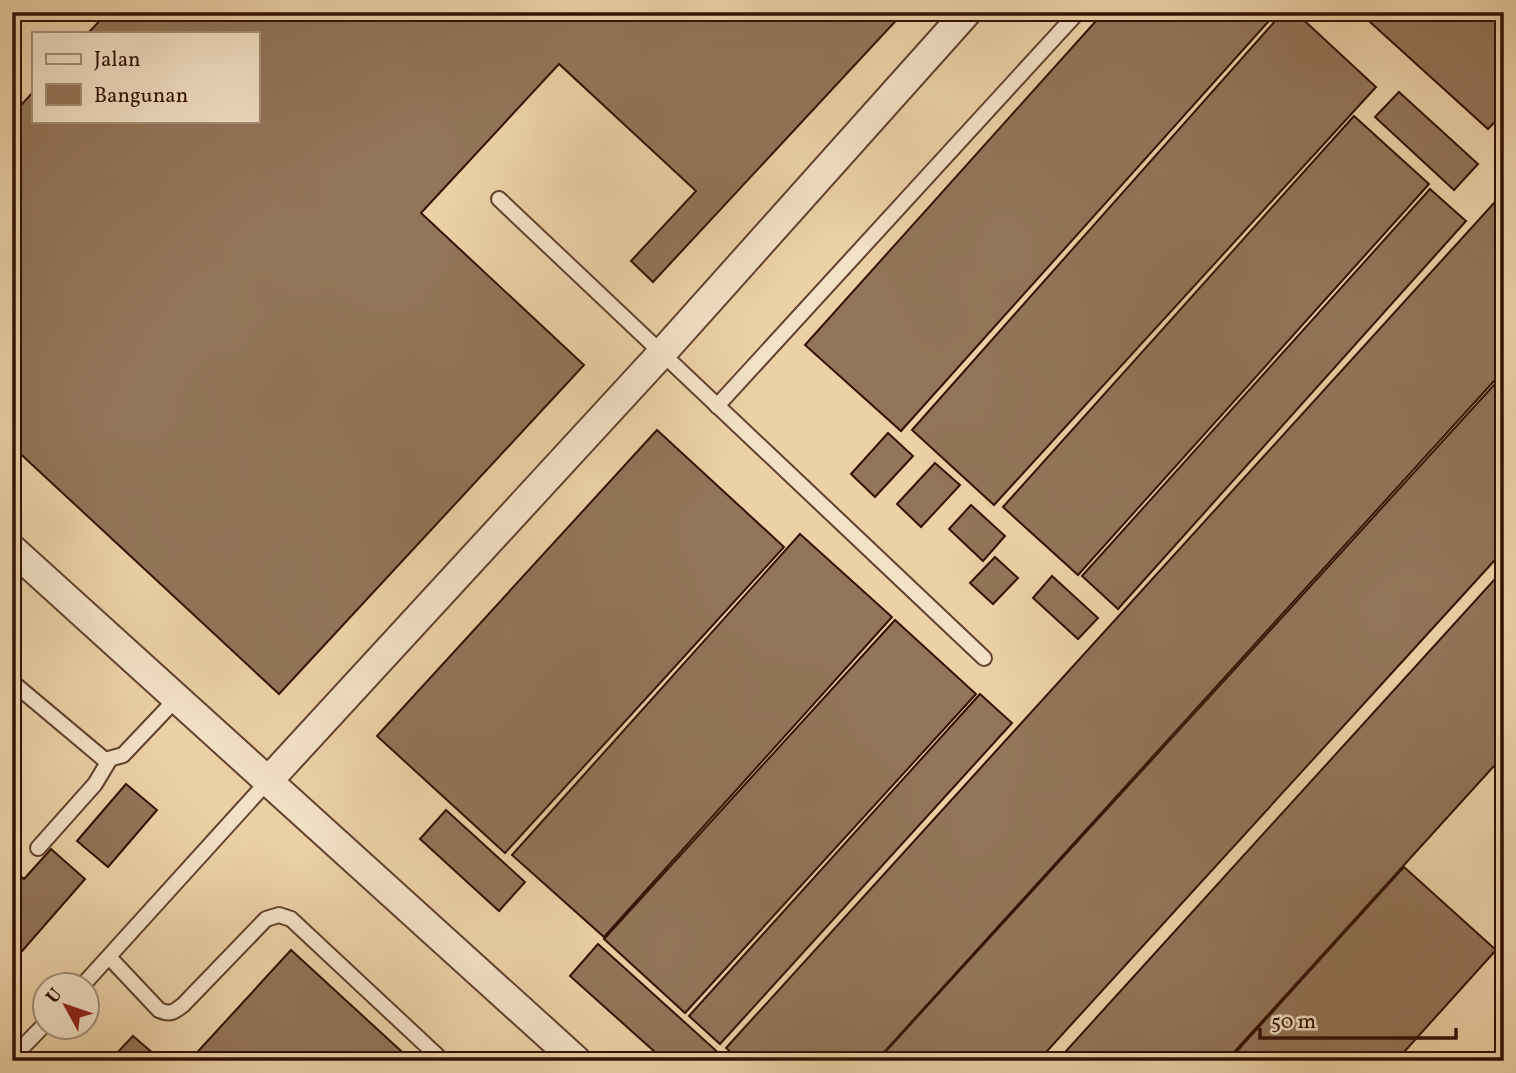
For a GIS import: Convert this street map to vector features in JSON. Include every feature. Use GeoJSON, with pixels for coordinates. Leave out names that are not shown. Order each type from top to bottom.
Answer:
{"type":"FeatureCollection","features":[{"type":"Feature","properties":{"kind":"street"},"geometry":{"type":"LineString","coordinates":[[268,781],[662,353],[967,12]]}},
{"type":"Feature","properties":{"kind":"street"},"geometry":{"type":"LineString","coordinates":[[12,549],[577,1061]]}},
{"type":"Feature","properties":{"kind":"lane"},"geometry":{"type":"LineString","coordinates":[[717,406],[1078,12]]}},
{"type":"Feature","properties":{"kind":"lane"},"geometry":{"type":"LineString","coordinates":[[499,199],[984,658]]}},
{"type":"Feature","properties":{"kind":"lane"},"geometry":{"type":"LineString","coordinates":[[12,682],[105,760],[123,755],[177,698]]}},
{"type":"Feature","properties":{"kind":"lane"},"geometry":{"type":"LineString","coordinates":[[38,848],[89,792],[110,760]]}},
{"type":"Feature","properties":{"kind":"lane"},"geometry":{"type":"LineString","coordinates":[[95,972],[268,781]]}},
{"type":"Feature","properties":{"kind":"lane"},"geometry":{"type":"LineString","coordinates":[[109,957],[159,1010],[173,1012],[183,1005],[266,919],[279,915],[291,919],[443,1061]]}},
{"type":"Feature","properties":{"kind":"lane"},"geometry":{"type":"LineString","coordinates":[[12,1058],[32,1037]]}},
{"type":"Feature","properties":{"kind":"building"},"geometry":{"type":"Polygon","coordinates":[[[108,12],[904,12],[653,282],[631,261],[696,191],[559,64],[421,213],[584,365],[279,694],[12,446],[12,115],[32,93],[32,122],[259,122],[259,32],[89,32],[108,12]]]}},
{"type":"Feature","properties":{"kind":"building"},"geometry":{"type":"Polygon","coordinates":[[[1104,12],[1277,12],[901,431],[805,345],[1104,12]]]}},
{"type":"Feature","properties":{"kind":"building"},"geometry":{"type":"Polygon","coordinates":[[[1283,12],[1295,12],[1376,87],[994,505],[912,430],[1283,12]]]}},
{"type":"Feature","properties":{"kind":"building"},"geometry":{"type":"Polygon","coordinates":[[[1359,12],[1502,12],[1504,112],[1488,129],[1359,12]]]}},
{"type":"Feature","properties":{"kind":"building"},"geometry":{"type":"Polygon","coordinates":[[[1399,92],[1478,164],[1454,190],[1375,117],[1399,92]]]}},
{"type":"Feature","properties":{"kind":"building"},"geometry":{"type":"Polygon","coordinates":[[[1354,116],[1429,184],[1078,575],[1003,507],[1354,116]]]}},
{"type":"Feature","properties":{"kind":"building"},"geometry":{"type":"Polygon","coordinates":[[[1430,189],[1466,221],[1118,609],[1082,576],[1430,189]]]}},
{"type":"Feature","properties":{"kind":"building"},"geometry":{"type":"Polygon","coordinates":[[[1504,192],[1504,370],[876,1061],[741,1061],[726,1048],[1504,192]]]}},
{"type":"Feature","properties":{"kind":"building"},"geometry":{"type":"Polygon","coordinates":[[[1504,374],[1504,550],[1038,1061],[877,1061],[1504,374]]]}},
{"type":"Feature","properties":{"kind":"building"},"geometry":{"type":"Polygon","coordinates":[[[657,430],[784,547],[505,853],[377,736],[657,430]]]}},
{"type":"Feature","properties":{"kind":"building"},"geometry":{"type":"Polygon","coordinates":[[[888,433],[913,456],[875,497],[851,474],[888,433]]]}},
{"type":"Feature","properties":{"kind":"building"},"geometry":{"type":"Polygon","coordinates":[[[935,463],[960,485],[921,527],[897,504],[935,463]]]}},
{"type":"Feature","properties":{"kind":"building"},"geometry":{"type":"Polygon","coordinates":[[[971,505],[1005,536],[983,561],[949,529],[971,505]]]}},
{"type":"Feature","properties":{"kind":"building"},"geometry":{"type":"Polygon","coordinates":[[[800,534],[892,617],[604,937],[512,855],[800,534]]]}},
{"type":"Feature","properties":{"kind":"building"},"geometry":{"type":"Polygon","coordinates":[[[995,557],[1018,578],[993,604],[970,583],[995,557]]]}},
{"type":"Feature","properties":{"kind":"building"},"geometry":{"type":"Polygon","coordinates":[[[1504,569],[1504,755],[1226,1061],[1057,1061],[1504,569]]]}},
{"type":"Feature","properties":{"kind":"building"},"geometry":{"type":"Polygon","coordinates":[[[1052,576],[1098,618],[1078,639],[1033,598],[1052,576]]]}},
{"type":"Feature","properties":{"kind":"building"},"geometry":{"type":"Polygon","coordinates":[[[895,620],[976,694],[685,1013],[604,939],[895,620]]]}},
{"type":"Feature","properties":{"kind":"building"},"geometry":{"type":"Polygon","coordinates":[[[980,694],[1012,723],[720,1044],[689,1016],[980,694]]]}},
{"type":"Feature","properties":{"kind":"building"},"geometry":{"type":"Polygon","coordinates":[[[126,784],[157,810],[108,867],[77,841],[126,784]]]}},
{"type":"Feature","properties":{"kind":"building"},"geometry":{"type":"Polygon","coordinates":[[[446,810],[525,882],[499,911],[420,839],[446,810]]]}},
{"type":"Feature","properties":{"kind":"building"},"geometry":{"type":"Polygon","coordinates":[[[51,849],[85,879],[16,958],[12,954],[12,869],[24,879],[51,849]]]}},
{"type":"Feature","properties":{"kind":"building"},"geometry":{"type":"Polygon","coordinates":[[[1404,867],[1496,950],[1396,1061],[1228,1061],[1404,867]]]}},
{"type":"Feature","properties":{"kind":"building"},"geometry":{"type":"Polygon","coordinates":[[[598,944],[722,1056],[718,1061],[665,1061],[570,976],[598,944]]]}},
{"type":"Feature","properties":{"kind":"building"},"geometry":{"type":"Polygon","coordinates":[[[291,950],[412,1061],[193,1061],[191,1059],[291,950]]]}},
{"type":"Feature","properties":{"kind":"building"},"geometry":{"type":"Polygon","coordinates":[[[133,1036],[162,1061],[126,1061],[117,1053],[133,1036]]]}}]}
